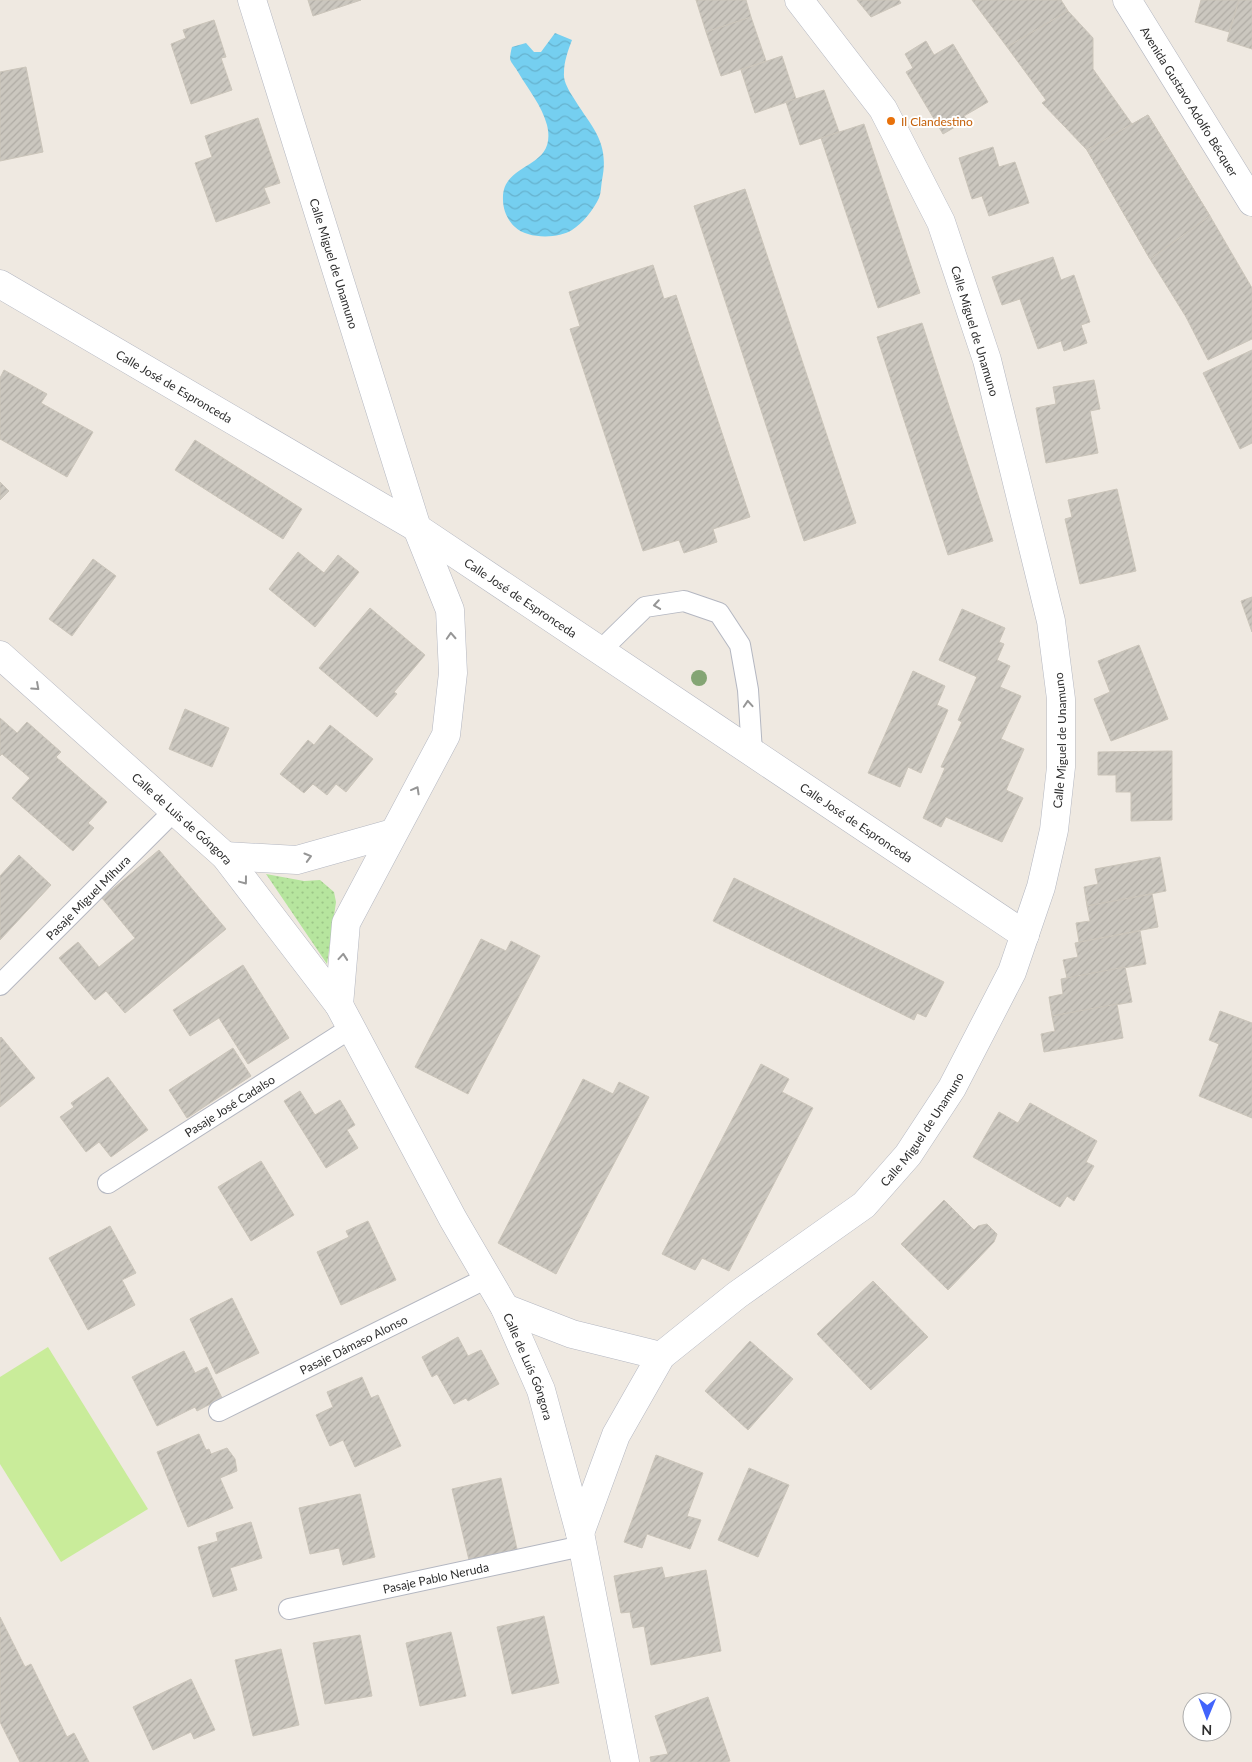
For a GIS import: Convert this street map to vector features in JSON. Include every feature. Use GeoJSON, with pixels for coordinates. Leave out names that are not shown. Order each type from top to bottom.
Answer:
{"type":"FeatureCollection","features":[{"type":"Feature","properties":{"kind":"street","name":"Calle Miguel de Unamuno"},"geometry":{"type":"LineString","coordinates":[[252,0],[417,528],[450,610],[453,673],[446,735],[346,923],[345,1017]]}},
{"type":"Feature","properties":{"kind":"street","name":"Calle Miguel de Unamuno"},"geometry":{"type":"LineString","coordinates":[[661,1356],[737,1295],[864,1205],[908,1155],[952,1088],[1012,972],[1041,887],[1054,830],[1061,767],[1061,700],[1051,620],[987,360],[941,222],[883,109],[799,0]]}},
{"type":"Feature","properties":{"kind":"street","name":"Avenida Gustavo Adolfo Bécquer"},"geometry":{"type":"LineString","coordinates":[[1127,0],[1252,202]]}},
{"type":"Feature","properties":{"kind":"street","name":"Calle José de Espronceda"},"geometry":{"type":"LineString","coordinates":[[0,284],[417,528],[1025,935]]}},
{"type":"Feature","properties":{"kind":"street","name":"Calle de Luis de Góngora"},"geometry":{"type":"LineString","coordinates":[[0,655],[225,856],[345,1017]]}},
{"type":"Feature","properties":{"kind":"street"},"geometry":{"type":"LineString","coordinates":[[225,856],[297,860],[393,833]]}},
{"type":"Feature","properties":{"kind":"street","name":"Calle de Luís Góngora"},"geometry":{"type":"LineString","coordinates":[[345,1017],[453,1219],[505,1308],[541,1390],[581,1539],[625,1762]]}},
{"type":"Feature","properties":{"kind":"street"},"geometry":{"type":"LineString","coordinates":[[505,1308],[572,1334],[661,1356],[616,1435],[581,1539]]}},
{"type":"Feature","properties":{"kind":"lane"},"geometry":{"type":"LineString","coordinates":[[600,651],[645,607],[684,600],[719,613],[740,645],[748,690],[752,752]]}},
{"type":"Feature","properties":{"kind":"lane","name":"Pasaje Miguel Mihura"},"geometry":{"type":"LineString","coordinates":[[0,985],[174,810]]}},
{"type":"Feature","properties":{"kind":"lane","name":"Pasaje José Cadalso"},"geometry":{"type":"LineString","coordinates":[[108,1183],[345,1017]]}},
{"type":"Feature","properties":{"kind":"lane","name":"Pasaje Dámaso Alonso"},"geometry":{"type":"LineString","coordinates":[[219,1411],[487,1278]]}},
{"type":"Feature","properties":{"kind":"lane","name":"Pasaje Pablo Neruda"},"geometry":{"type":"LineString","coordinates":[[289,1610],[581,1539]]}},
{"type":"Feature","properties":{"kind":"green space"},"geometry":{"type":"Polygon","coordinates":[[[266,874],[304,881],[320,880],[334,892],[336,902],[327,964],[266,874]]]}},
{"type":"Feature","properties":{"kind":"green space"},"geometry":{"type":"Polygon","coordinates":[[[48,1347],[148,1509],[61,1562],[0,1464],[0,1377],[48,1347]]]}},
{"type":"Feature","properties":{"kind":"water"},"geometry":{"type":"Polygon","coordinates":[[[555,33],[572,40],[565,60],[564,79],[597,135],[601,145],[604,166],[600,196],[594,207],[580,224],[572,230],[559,235],[535,236],[520,231],[510,222],[506,215],[503,200],[505,187],[511,178],[537,158],[544,150],[548,140],[547,125],[542,111],[510,58],[512,47],[526,43],[534,52],[541,52],[555,33]]]}},
{"type":"Feature","properties":{"kind":"building"},"geometry":{"type":"Polygon","coordinates":[[[308,0],[361,0],[313,16],[308,0]]]}},
{"type":"Feature","properties":{"kind":"building"},"geometry":{"type":"Polygon","coordinates":[[[696,0],[746,0],[751,17],[706,32],[696,0]]]}},
{"type":"Feature","properties":{"kind":"building"},"geometry":{"type":"Polygon","coordinates":[[[857,0],[899,0],[901,3],[871,17],[857,0]]]}},
{"type":"Feature","properties":{"kind":"building"},"geometry":{"type":"Polygon","coordinates":[[[972,0],[1061,0],[1068,11],[1007,47],[972,0]]]}},
{"type":"Feature","properties":{"kind":"building"},"geometry":{"type":"Polygon","coordinates":[[[1201,0],[1239,0],[1229,32],[1195,22],[1201,0]]]}},
{"type":"Feature","properties":{"kind":"building"},"geometry":{"type":"Polygon","coordinates":[[[1239,0],[1252,0],[1252,49],[1227,41],[1239,0]]]}},
{"type":"Feature","properties":{"kind":"building"},"geometry":{"type":"Polygon","coordinates":[[[1068,11],[1093,38],[1093,69],[1132,124],[1087,150],[1042,103],[1046,100],[1007,47],[1068,11]]]}},
{"type":"Feature","properties":{"kind":"building"},"geometry":{"type":"Polygon","coordinates":[[[751,17],[766,61],[721,76],[706,32],[751,17]]]}},
{"type":"Feature","properties":{"kind":"building"},"geometry":{"type":"Polygon","coordinates":[[[214,20],[226,57],[221,58],[232,90],[191,104],[171,44],[186,38],[183,30],[214,20]]]}},
{"type":"Feature","properties":{"kind":"building"},"geometry":{"type":"Polygon","coordinates":[[[926,41],[934,55],[953,44],[988,102],[964,116],[967,120],[943,134],[906,72],[913,68],[905,54],[926,41]]]}},
{"type":"Feature","properties":{"kind":"building"},"geometry":{"type":"Polygon","coordinates":[[[782,56],[796,99],[755,113],[741,70],[782,56]]]}},
{"type":"Feature","properties":{"kind":"building"},"geometry":{"type":"Polygon","coordinates":[[[26,67],[43,152],[0,161],[0,72],[26,67]]]}},
{"type":"Feature","properties":{"kind":"building"},"geometry":{"type":"Polygon","coordinates":[[[824,90],[839,132],[800,145],[786,102],[824,90]]]}},
{"type":"Feature","properties":{"kind":"building"},"geometry":{"type":"Polygon","coordinates":[[[1148,115],[1210,216],[1150,259],[1087,150],[1148,115]]]}},
{"type":"Feature","properties":{"kind":"building"},"geometry":{"type":"Polygon","coordinates":[[[1148,115],[1210,216],[1150,259],[1087,150],[1148,115]]]}},
{"type":"Feature","properties":{"kind":"building"},"geometry":{"type":"Polygon","coordinates":[[[258,118],[280,183],[264,188],[270,203],[216,222],[195,163],[212,157],[205,136],[258,118]]]}},
{"type":"Feature","properties":{"kind":"building"},"geometry":{"type":"Polygon","coordinates":[[[864,124],[920,293],[878,308],[821,138],[864,124]]]}},
{"type":"Feature","properties":{"kind":"building"},"geometry":{"type":"Polygon","coordinates":[[[993,147],[999,167],[1015,162],[1029,203],[989,216],[982,196],[972,199],[959,158],[993,147]]]}},
{"type":"Feature","properties":{"kind":"building"},"geometry":{"type":"Polygon","coordinates":[[[745,189],[856,523],[804,541],[694,206],[745,189]]]}},
{"type":"Feature","properties":{"kind":"building"},"geometry":{"type":"Polygon","coordinates":[[[1210,216],[1252,288],[1252,339],[1208,360],[1186,317],[1150,259],[1210,216]]]}},
{"type":"Feature","properties":{"kind":"building"},"geometry":{"type":"Polygon","coordinates":[[[1053,257],[1061,280],[1074,275],[1090,322],[1081,325],[1087,343],[1064,351],[1061,341],[1038,349],[1020,299],[1002,305],[992,277],[1053,257]]]}},
{"type":"Feature","properties":{"kind":"building"},"geometry":{"type":"Polygon","coordinates":[[[653,265],[664,299],[676,295],[750,517],[713,529],[717,542],[684,553],[679,540],[643,551],[570,329],[580,326],[569,292],[653,265]]]}},
{"type":"Feature","properties":{"kind":"building"},"geometry":{"type":"Polygon","coordinates":[[[922,323],[993,541],[948,555],[877,337],[922,323]]]}},
{"type":"Feature","properties":{"kind":"building"},"geometry":{"type":"Polygon","coordinates":[[[1252,350],[1252,443],[1240,449],[1203,373],[1252,350]]]}},
{"type":"Feature","properties":{"kind":"building"},"geometry":{"type":"Polygon","coordinates":[[[4,370],[47,394],[41,403],[93,432],[67,477],[0,439],[0,378],[4,370]]]}},
{"type":"Feature","properties":{"kind":"building"},"geometry":{"type":"Polygon","coordinates":[[[1094,380],[1100,409],[1090,411],[1098,453],[1046,463],[1036,408],[1056,404],[1053,387],[1094,380]]]}},
{"type":"Feature","properties":{"kind":"building"},"geometry":{"type":"Polygon","coordinates":[[[195,440],[302,509],[283,539],[175,470],[195,440]]]}},
{"type":"Feature","properties":{"kind":"building"},"geometry":{"type":"Polygon","coordinates":[[[0,482],[9,491],[0,500],[0,482]]]}},
{"type":"Feature","properties":{"kind":"building"},"geometry":{"type":"Polygon","coordinates":[[[1117,489],[1136,571],[1080,584],[1065,519],[1072,517],[1068,500],[1117,489]]]}},
{"type":"Feature","properties":{"kind":"building"},"geometry":{"type":"Polygon","coordinates":[[[298,552],[324,573],[338,555],[359,572],[315,627],[269,589],[298,552]]]}},
{"type":"Feature","properties":{"kind":"building"},"geometry":{"type":"Polygon","coordinates":[[[93,559],[116,576],[72,636],[49,619],[93,559]]]}},
{"type":"Feature","properties":{"kind":"building"},"geometry":{"type":"Polygon","coordinates":[[[1252,597],[1252,632],[1241,601],[1252,597]]]}},
{"type":"Feature","properties":{"kind":"building"},"geometry":{"type":"Polygon","coordinates":[[[370,608],[425,655],[394,692],[397,694],[377,717],[319,668],[370,608]]]}},
{"type":"Feature","properties":{"kind":"building"},"geometry":{"type":"Polygon","coordinates":[[[962,609],[1005,628],[999,642],[1004,644],[997,660],[1010,666],[1000,687],[1021,696],[1001,739],[1024,749],[1006,790],[1023,798],[1002,842],[946,817],[941,827],[923,818],[945,768],[941,767],[962,722],[958,720],[977,677],[939,660],[962,609]]]}},
{"type":"Feature","properties":{"kind":"building"},"geometry":{"type":"Polygon","coordinates":[[[1139,645],[1168,719],[1111,741],[1094,699],[1110,692],[1098,661],[1139,645]]]}},
{"type":"Feature","properties":{"kind":"building"},"geometry":{"type":"Polygon","coordinates":[[[913,671],[945,686],[937,705],[948,710],[921,773],[908,767],[900,787],[868,773],[913,671]]]}},
{"type":"Feature","properties":{"kind":"building"},"geometry":{"type":"Polygon","coordinates":[[[185,709],[229,728],[212,767],[169,749],[185,709]]]}},
{"type":"Feature","properties":{"kind":"building"},"geometry":{"type":"Polygon","coordinates":[[[0,718],[17,733],[27,722],[61,752],[56,757],[107,802],[88,823],[94,828],[73,851],[12,798],[30,778],[2,754],[0,756],[0,718]]]}},
{"type":"Feature","properties":{"kind":"building"},"geometry":{"type":"Polygon","coordinates":[[[330,725],[373,759],[346,792],[336,784],[327,795],[313,784],[304,793],[280,774],[308,740],[314,745],[330,725]]]}},
{"type":"Feature","properties":{"kind":"building"},"geometry":{"type":"Polygon","coordinates":[[[1172,751],[1172,820],[1131,821],[1131,792],[1116,792],[1116,775],[1098,775],[1098,752],[1172,751]]]}},
{"type":"Feature","properties":{"kind":"building"},"geometry":{"type":"Polygon","coordinates":[[[159,850],[226,929],[125,1013],[106,991],[95,1000],[59,958],[78,942],[99,967],[135,938],[102,898],[159,850]]]}},
{"type":"Feature","properties":{"kind":"building"},"geometry":{"type":"Polygon","coordinates":[[[19,855],[51,885],[0,940],[0,876],[19,855]]]}},
{"type":"Feature","properties":{"kind":"building"},"geometry":{"type":"Polygon","coordinates":[[[1160,857],[1166,891],[1087,906],[1084,887],[1098,884],[1095,869],[1160,857]]]}},
{"type":"Feature","properties":{"kind":"building"},"geometry":{"type":"Polygon","coordinates":[[[734,878],[944,982],[926,1017],[917,1013],[914,1020],[713,921],[734,878]]]}},
{"type":"Feature","properties":{"kind":"building"},"geometry":{"type":"Polygon","coordinates":[[[1152,894],[1158,927],[1079,942],[1076,923],[1090,921],[1087,906],[1152,894]]]}},
{"type":"Feature","properties":{"kind":"building"},"geometry":{"type":"Polygon","coordinates":[[[1140,931],[1146,964],[1067,978],[1063,960],[1078,957],[1075,943],[1140,931]]]}},
{"type":"Feature","properties":{"kind":"building"},"geometry":{"type":"Polygon","coordinates":[[[481,939],[506,951],[511,941],[540,956],[468,1094],[415,1067],[481,939]]]}},
{"type":"Feature","properties":{"kind":"building"},"geometry":{"type":"Polygon","coordinates":[[[243,965],[289,1038],[248,1064],[219,1018],[190,1036],[173,1010],[243,965]]]}},
{"type":"Feature","properties":{"kind":"building"},"geometry":{"type":"Polygon","coordinates":[[[1125,967],[1132,1002],[1052,1016],[1049,997],[1063,994],[1061,979],[1125,967]]]}},
{"type":"Feature","properties":{"kind":"building"},"geometry":{"type":"Polygon","coordinates":[[[1117,1004],[1123,1038],[1044,1052],[1041,1034],[1055,1031],[1052,1016],[1117,1004]]]}},
{"type":"Feature","properties":{"kind":"building"},"geometry":{"type":"Polygon","coordinates":[[[1220,1011],[1252,1023],[1252,1118],[1199,1096],[1219,1044],[1209,1040],[1220,1011]]]}},
{"type":"Feature","properties":{"kind":"building"},"geometry":{"type":"Polygon","coordinates":[[[0,1038],[35,1078],[0,1107],[0,1038]]]}},
{"type":"Feature","properties":{"kind":"building"},"geometry":{"type":"Polygon","coordinates":[[[233,1048],[251,1076],[187,1118],[169,1090],[233,1048]]]}},
{"type":"Feature","properties":{"kind":"building"},"geometry":{"type":"Polygon","coordinates":[[[761,1064],[789,1079],[782,1092],[813,1108],[729,1271],[702,1258],[695,1270],[662,1254],[761,1064]]]}},
{"type":"Feature","properties":{"kind":"building"},"geometry":{"type":"Polygon","coordinates":[[[108,1077],[148,1130],[111,1157],[99,1142],[86,1152],[60,1117],[74,1107],[71,1103],[108,1077]]]}},
{"type":"Feature","properties":{"kind":"building"},"geometry":{"type":"Polygon","coordinates":[[[583,1079],[613,1094],[619,1082],[649,1097],[556,1274],[498,1243],[583,1079]]]}},
{"type":"Feature","properties":{"kind":"building"},"geometry":{"type":"Polygon","coordinates":[[[300,1091],[315,1115],[340,1100],[355,1125],[347,1130],[358,1148],[326,1168],[284,1101],[300,1091]]]}},
{"type":"Feature","properties":{"kind":"building"},"geometry":{"type":"Polygon","coordinates":[[[1030,1103],[1097,1141],[1086,1162],[1094,1166],[1074,1201],[1067,1196],[1060,1207],[973,1157],[999,1112],[1018,1123],[1030,1103]]]}},
{"type":"Feature","properties":{"kind":"building"},"geometry":{"type":"Polygon","coordinates":[[[261,1161],[294,1215],[251,1241],[218,1187],[261,1161]]]}},
{"type":"Feature","properties":{"kind":"building"},"geometry":{"type":"Polygon","coordinates":[[[944,1200],[974,1230],[978,1226],[987,1224],[997,1234],[994,1242],[948,1290],[901,1244],[944,1200]]]}},
{"type":"Feature","properties":{"kind":"building"},"geometry":{"type":"Polygon","coordinates":[[[368,1221],[396,1280],[341,1305],[317,1252],[349,1237],[346,1231],[368,1221]]]}},
{"type":"Feature","properties":{"kind":"building"},"geometry":{"type":"Polygon","coordinates":[[[110,1226],[136,1273],[122,1280],[135,1305],[88,1330],[49,1258],[110,1226]]]}},
{"type":"Feature","properties":{"kind":"building"},"geometry":{"type":"Polygon","coordinates":[[[873,1281],[928,1337],[871,1390],[817,1334],[873,1281]]]}},
{"type":"Feature","properties":{"kind":"building"},"geometry":{"type":"Polygon","coordinates":[[[232,1298],[259,1353],[216,1374],[190,1319],[232,1298]]]}},
{"type":"Feature","properties":{"kind":"building"},"geometry":{"type":"Polygon","coordinates":[[[458,1337],[468,1356],[481,1350],[499,1384],[468,1401],[466,1398],[454,1404],[437,1374],[432,1377],[422,1357],[458,1337]]]}},
{"type":"Feature","properties":{"kind":"building"},"geometry":{"type":"Polygon","coordinates":[[[750,1341],[793,1379],[748,1430],[705,1391],[750,1341]]]}},
{"type":"Feature","properties":{"kind":"building"},"geometry":{"type":"Polygon","coordinates":[[[184,1351],[195,1373],[207,1367],[222,1398],[197,1411],[195,1407],[157,1426],[132,1377],[184,1351]]]}},
{"type":"Feature","properties":{"kind":"building"},"geometry":{"type":"Polygon","coordinates":[[[362,1377],[371,1398],[378,1395],[401,1446],[355,1467],[343,1440],[330,1446],[316,1415],[333,1407],[327,1392],[362,1377]]]}},
{"type":"Feature","properties":{"kind":"building"},"geometry":{"type":"Polygon","coordinates":[[[199,1434],[206,1450],[209,1449],[211,1454],[227,1448],[235,1459],[237,1471],[220,1478],[233,1508],[188,1527],[157,1452],[199,1434]]]}},
{"type":"Feature","properties":{"kind":"building"},"geometry":{"type":"Polygon","coordinates":[[[656,1455],[703,1473],[687,1516],[701,1520],[690,1549],[647,1534],[642,1548],[624,1542],[656,1455]]]}},
{"type":"Feature","properties":{"kind":"building"},"geometry":{"type":"Polygon","coordinates":[[[749,1468],[789,1485],[758,1557],[718,1540],[749,1468]]]}},
{"type":"Feature","properties":{"kind":"building"},"geometry":{"type":"Polygon","coordinates":[[[501,1478],[517,1549],[469,1560],[452,1489],[501,1478]]]}},
{"type":"Feature","properties":{"kind":"building"},"geometry":{"type":"Polygon","coordinates":[[[360,1494],[375,1557],[343,1565],[339,1548],[310,1554],[299,1508],[360,1494]]]}},
{"type":"Feature","properties":{"kind":"building"},"geometry":{"type":"Polygon","coordinates":[[[251,1522],[262,1558],[230,1568],[237,1590],[213,1597],[198,1547],[218,1541],[216,1533],[251,1522]]]}},
{"type":"Feature","properties":{"kind":"building"},"geometry":{"type":"Polygon","coordinates":[[[662,1567],[665,1578],[706,1570],[721,1651],[651,1665],[644,1626],[633,1628],[630,1612],[621,1613],[614,1576],[662,1567]]]}},
{"type":"Feature","properties":{"kind":"building"},"geometry":{"type":"Polygon","coordinates":[[[544,1616],[559,1683],[512,1694],[497,1627],[544,1616]]]}},
{"type":"Feature","properties":{"kind":"building"},"geometry":{"type":"Polygon","coordinates":[[[0,1617],[25,1667],[31,1664],[67,1737],[74,1733],[89,1762],[20,1762],[0,1722],[0,1617]]]}},
{"type":"Feature","properties":{"kind":"building"},"geometry":{"type":"Polygon","coordinates":[[[451,1632],[466,1696],[420,1706],[406,1643],[451,1632]]]}},
{"type":"Feature","properties":{"kind":"building"},"geometry":{"type":"Polygon","coordinates":[[[360,1635],[372,1696],[325,1704],[313,1643],[360,1635]]]}},
{"type":"Feature","properties":{"kind":"building"},"geometry":{"type":"Polygon","coordinates":[[[281,1649],[299,1725],[253,1736],[235,1660],[281,1649]]]}},
{"type":"Feature","properties":{"kind":"building"},"geometry":{"type":"Polygon","coordinates":[[[191,1679],[215,1730],[194,1739],[191,1732],[153,1750],[133,1707],[191,1679]]]}},
{"type":"Feature","properties":{"kind":"building"},"geometry":{"type":"Polygon","coordinates":[[[708,1697],[730,1761],[651,1762],[650,1757],[668,1754],[655,1716],[708,1697]]]}},
{"type":"Feature","properties":{"kind":"place","name":"Il Clandestino"},"geometry":{"type":"Point","coordinates":[891,121]}}]}
